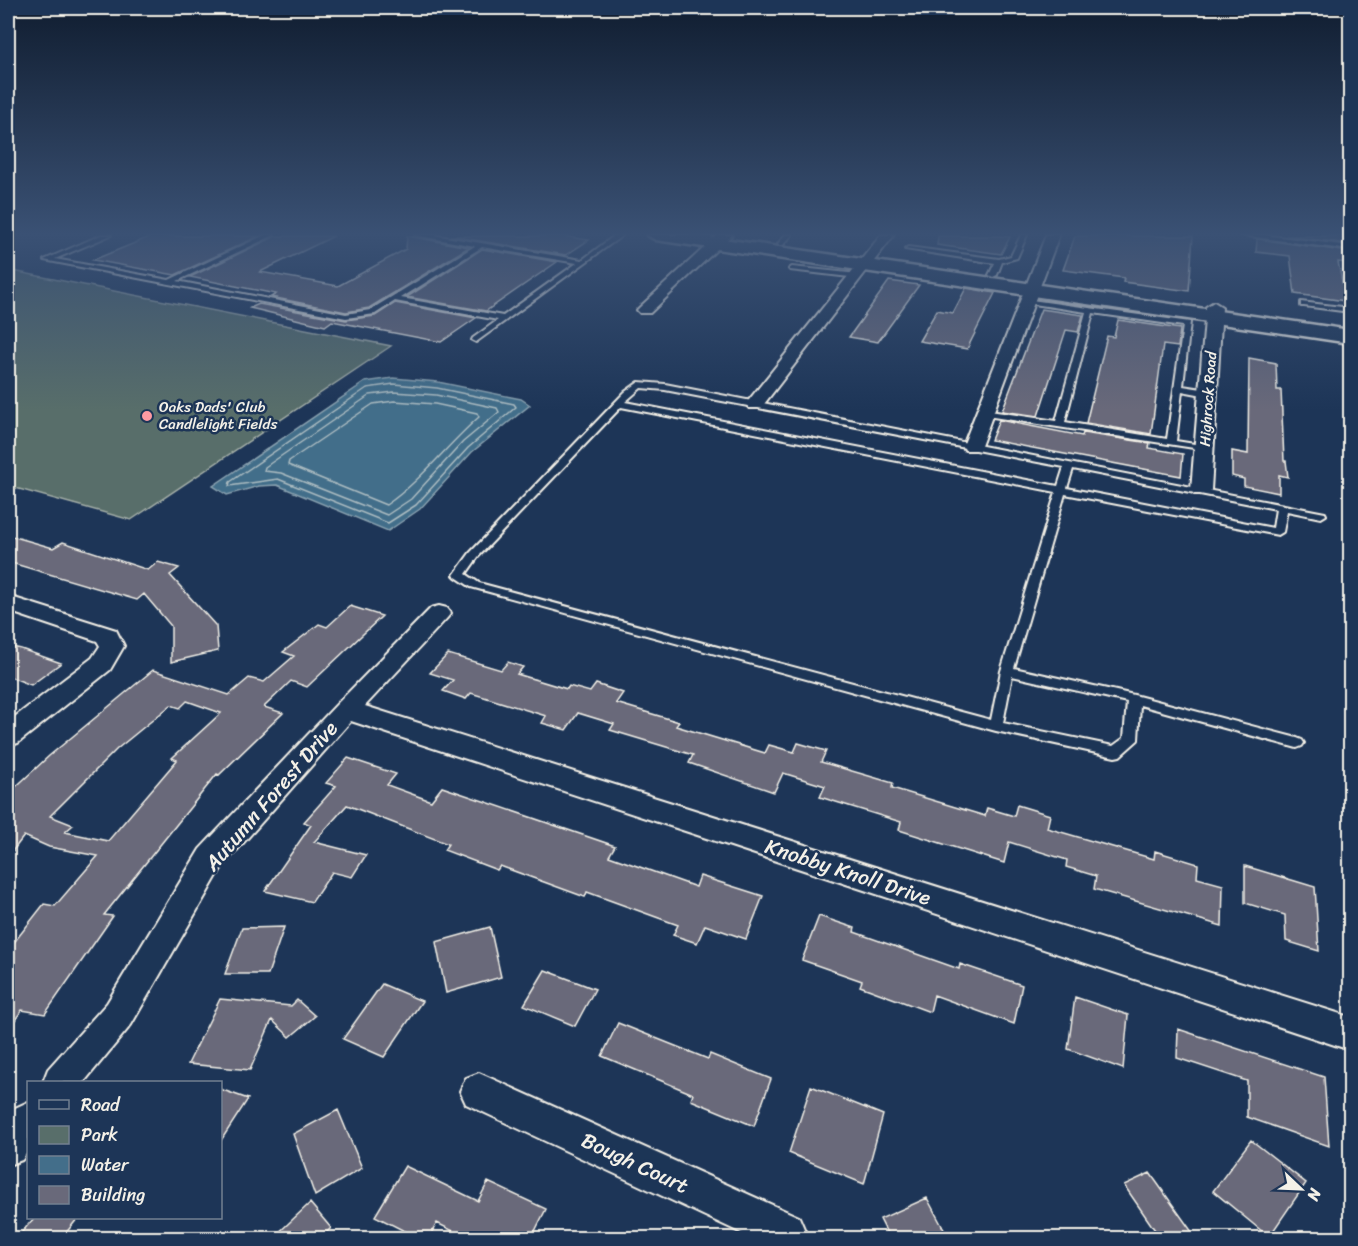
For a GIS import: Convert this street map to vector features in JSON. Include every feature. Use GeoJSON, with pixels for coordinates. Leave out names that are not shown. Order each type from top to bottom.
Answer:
{"type":"FeatureCollection","features":[{"type":"Feature","properties":{"kind":"main road"},"geometry":{"type":"LineString","coordinates":[[1043,293],[1092,306],[1213,312],[1350,337]]}},
{"type":"Feature","properties":{"kind":"main road"},"geometry":{"type":"LineString","coordinates":[[1057,293],[1350,327]]}},
{"type":"Feature","properties":{"kind":"street"},"geometry":{"type":"LineString","coordinates":[[645,310],[663,293]]}},
{"type":"Feature","properties":{"kind":"street"},"geometry":{"type":"LineString","coordinates":[[755,404],[844,293]]}},
{"type":"Feature","properties":{"kind":"street"},"geometry":{"type":"LineString","coordinates":[[972,446],[1030,293]]}},
{"type":"Feature","properties":{"kind":"street","name":"Highrock Road"},"geometry":{"type":"LineString","coordinates":[[1201,490],[1213,312]]}},
{"type":"Feature","properties":{"kind":"street"},"geometry":{"type":"LineString","coordinates":[[8,603],[107,636],[112,646],[101,664],[8,736]]}},
{"type":"Feature","properties":{"kind":"street","name":"Autumn Forest Drive"},"geometry":{"type":"LineString","coordinates":[[63,1081],[119,1014],[211,858],[346,710],[439,613]]}},
{"type":"Feature","properties":{"kind":"street","name":"Knobby Knoll Drive"},"geometry":{"type":"LineString","coordinates":[[346,710],[1350,1034]]}},
{"type":"Feature","properties":{"kind":"street","name":"Bough Court"},"geometry":{"type":"LineString","coordinates":[[479,1091],[784,1233],[787,1239]]}},
{"type":"Feature","properties":{"kind":"street"},"geometry":{"type":"LineString","coordinates":[[8,1146],[27,1122]]}},
{"type":"Feature","properties":{"kind":"lane"},"geometry":{"type":"LineString","coordinates":[[228,293],[346,316],[372,312],[403,293]]}},
{"type":"Feature","properties":{"kind":"lane"},"geometry":{"type":"LineString","coordinates":[[476,340],[541,293]]}},
{"type":"Feature","properties":{"kind":"lane"},"geometry":{"type":"LineString","coordinates":[[394,299],[505,319]]}},
{"type":"Feature","properties":{"kind":"lane"},"geometry":{"type":"LineString","coordinates":[[1304,304],[1350,310]]}},
{"type":"Feature","properties":{"kind":"lane"},"geometry":{"type":"LineString","coordinates":[[1060,424],[1092,306],[1186,324],[1171,443]]}},
{"type":"Feature","properties":{"kind":"lane"},"geometry":{"type":"LineString","coordinates":[[1134,699],[1131,741],[1115,752],[996,726],[475,585],[460,574],[474,555],[639,385],[665,387],[755,404],[1321,515]]}},
{"type":"Feature","properties":{"kind":"lane"},"geometry":{"type":"LineString","coordinates":[[1179,388],[1208,393]]}},
{"type":"Feature","properties":{"kind":"lane"},"geometry":{"type":"LineString","coordinates":[[619,404],[1278,532],[1282,507]]}},
{"type":"Feature","properties":{"kind":"lane"},"geometry":{"type":"LineString","coordinates":[[983,412],[1204,448]]}},
{"type":"Feature","properties":{"kind":"lane"},"geometry":{"type":"LineString","coordinates":[[996,726],[1007,671],[1069,465]]}},
{"type":"Feature","properties":{"kind":"lane"},"geometry":{"type":"LineString","coordinates":[[1007,671],[1134,699],[1297,743]]}},
{"type":"Feature","properties":{"kind":"green space","name":"Oaks Dads' Club Candlelight Fields"},"geometry":{"type":"Polygon","coordinates":[[[8,293],[125,293],[391,346],[131,520],[8,486],[8,293]]]}},
{"type":"Feature","properties":{"kind":"water"},"geometry":{"type":"Polygon","coordinates":[[[393,378],[438,382],[521,399],[530,405],[472,452],[420,509],[388,531],[277,485],[259,486],[227,495],[213,486],[365,382],[393,378]]]}},
{"type":"Feature","properties":{"kind":"building"},"geometry":{"type":"Polygon","coordinates":[[[272,293],[393,293],[369,308],[346,312],[271,297],[276,294],[272,293]]]}},
{"type":"Feature","properties":{"kind":"building"},"geometry":{"type":"Polygon","coordinates":[[[413,293],[512,293],[486,311],[407,297],[413,293]]]}},
{"type":"Feature","properties":{"kind":"building"},"geometry":{"type":"Polygon","coordinates":[[[880,293],[913,293],[878,342],[849,337],[880,293]]]}},
{"type":"Feature","properties":{"kind":"building"},"geometry":{"type":"Polygon","coordinates":[[[963,293],[995,293],[967,349],[919,341],[937,310],[953,313],[963,293]]]}},
{"type":"Feature","properties":{"kind":"building"},"geometry":{"type":"Polygon","coordinates":[[[1344,293],[1346,301],[1295,294],[1344,293]]]}},
{"type":"Feature","properties":{"kind":"building"},"geometry":{"type":"Polygon","coordinates":[[[395,303],[476,318],[441,342],[332,321],[325,326],[250,308],[259,304],[346,320],[375,316],[395,303]]]}},
{"type":"Feature","properties":{"kind":"building"},"geometry":{"type":"Polygon","coordinates":[[[1041,309],[1083,315],[1078,332],[1066,330],[1038,416],[1002,411],[1041,309]]]}},
{"type":"Feature","properties":{"kind":"building"},"geometry":{"type":"Polygon","coordinates":[[[1118,320],[1180,329],[1178,347],[1163,345],[1151,434],[1086,423],[1107,336],[1114,337],[1118,320]]]}},
{"type":"Feature","properties":{"kind":"building"},"geometry":{"type":"Polygon","coordinates":[[[1249,358],[1276,363],[1277,390],[1281,390],[1284,461],[1286,461],[1288,477],[1279,475],[1279,493],[1244,486],[1244,479],[1232,476],[1232,451],[1248,454],[1249,358]]]}},
{"type":"Feature","properties":{"kind":"building"},"geometry":{"type":"Polygon","coordinates":[[[999,420],[1082,436],[1083,433],[1150,443],[1149,448],[1183,454],[1181,476],[991,440],[999,420]]]}},
{"type":"Feature","properties":{"kind":"building"},"geometry":{"type":"Polygon","coordinates":[[[8,535],[53,548],[63,542],[148,570],[158,562],[179,568],[170,575],[216,626],[218,651],[171,662],[171,626],[144,594],[137,600],[8,562],[8,535]]]}},
{"type":"Feature","properties":{"kind":"building"},"geometry":{"type":"Polygon","coordinates":[[[350,606],[382,616],[307,687],[291,681],[264,707],[283,713],[219,775],[217,774],[104,915],[113,916],[45,1014],[22,1010],[8,1030],[8,950],[44,904],[55,906],[98,856],[49,847],[24,836],[8,857],[8,794],[49,756],[153,670],[229,695],[249,678],[264,682],[294,656],[283,652],[319,624],[327,627],[350,606]],[[187,701],[180,708],[171,705],[117,749],[50,816],[73,825],[65,832],[108,841],[177,760],[172,758],[221,713],[187,701]]]}},
{"type":"Feature","properties":{"kind":"building"},"geometry":{"type":"Polygon","coordinates":[[[8,646],[61,663],[31,685],[8,676],[8,646]]]}},
{"type":"Feature","properties":{"kind":"building"},"geometry":{"type":"Polygon","coordinates":[[[448,654],[501,670],[508,662],[523,667],[517,674],[567,689],[569,686],[590,692],[596,684],[623,693],[616,703],[679,722],[676,726],[765,753],[769,745],[794,752],[798,743],[826,751],[821,762],[893,783],[892,788],[985,816],[987,808],[1014,816],[1017,805],[1050,815],[1047,828],[1154,859],[1155,851],[1198,864],[1197,878],[1223,885],[1222,926],[1094,889],[1096,876],[1066,867],[1067,860],[1009,842],[1004,863],[899,830],[901,822],[820,797],[825,786],[783,773],[774,792],[689,763],[693,755],[610,730],[614,724],[578,713],[566,730],[542,723],[546,716],[471,693],[466,699],[443,691],[453,680],[430,673],[448,654]]]}},
{"type":"Feature","properties":{"kind":"building"},"geometry":{"type":"Polygon","coordinates":[[[348,758],[396,774],[387,785],[431,801],[442,787],[615,846],[609,856],[696,887],[700,876],[763,896],[746,939],[705,925],[697,943],[673,935],[678,925],[587,892],[585,897],[500,866],[497,870],[444,850],[448,844],[347,805],[314,842],[366,855],[352,877],[332,872],[312,902],[265,891],[311,825],[304,822],[336,786],[326,783],[348,758]]]}},
{"type":"Feature","properties":{"kind":"building"},"geometry":{"type":"Polygon","coordinates":[[[1245,866],[1315,887],[1319,951],[1286,941],[1285,915],[1245,903],[1245,866]]]}},
{"type":"Feature","properties":{"kind":"building"},"geometry":{"type":"Polygon","coordinates":[[[819,916],[855,928],[854,932],[959,969],[960,964],[1022,985],[1014,1024],[934,995],[930,1012],[860,986],[862,981],[802,960],[819,916]]]}},
{"type":"Feature","properties":{"kind":"building"},"geometry":{"type":"Polygon","coordinates":[[[284,927],[268,974],[225,974],[242,928],[284,927]]]}},
{"type":"Feature","properties":{"kind":"building"},"geometry":{"type":"Polygon","coordinates":[[[490,927],[501,977],[446,993],[436,942],[490,927]]]}},
{"type":"Feature","properties":{"kind":"building"},"geometry":{"type":"Polygon","coordinates":[[[545,970],[595,989],[575,1026],[524,1005],[545,970]]]}},
{"type":"Feature","properties":{"kind":"building"},"geometry":{"type":"Polygon","coordinates":[[[382,984],[422,1001],[384,1057],[343,1039],[382,984]]]}},
{"type":"Feature","properties":{"kind":"building"},"geometry":{"type":"Polygon","coordinates":[[[1075,997],[1128,1015],[1123,1069],[1068,1049],[1075,997]]]}},
{"type":"Feature","properties":{"kind":"building"},"geometry":{"type":"Polygon","coordinates":[[[220,999],[291,1006],[297,1000],[315,1016],[290,1037],[272,1020],[250,1070],[188,1064],[220,999]]]}},
{"type":"Feature","properties":{"kind":"building"},"geometry":{"type":"Polygon","coordinates":[[[618,1023],[708,1059],[710,1054],[771,1079],[754,1126],[691,1100],[693,1094],[602,1056],[618,1023]]]}},
{"type":"Feature","properties":{"kind":"building"},"geometry":{"type":"Polygon","coordinates":[[[1178,1029],[1324,1077],[1329,1146],[1247,1117],[1247,1081],[1177,1058],[1178,1029]]]}},
{"type":"Feature","properties":{"kind":"building"},"geometry":{"type":"Polygon","coordinates":[[[811,1086],[883,1115],[864,1184],[789,1153],[811,1086]]]}},
{"type":"Feature","properties":{"kind":"building"},"geometry":{"type":"Polygon","coordinates":[[[222,1090],[248,1099],[222,1139],[222,1090]]]}},
{"type":"Feature","properties":{"kind":"building"},"geometry":{"type":"Polygon","coordinates":[[[338,1110],[362,1168],[315,1196],[293,1134],[338,1110]]]}},
{"type":"Feature","properties":{"kind":"building"},"geometry":{"type":"Polygon","coordinates":[[[1251,1140],[1306,1183],[1269,1237],[1213,1191],[1251,1140]]]}},
{"type":"Feature","properties":{"kind":"building"},"geometry":{"type":"Polygon","coordinates":[[[405,1166],[478,1201],[488,1182],[546,1209],[531,1239],[469,1239],[437,1223],[428,1239],[420,1239],[375,1216],[405,1166]]]}},
{"type":"Feature","properties":{"kind":"building"},"geometry":{"type":"Polygon","coordinates":[[[1150,1173],[1197,1239],[1161,1239],[1124,1185],[1150,1173]]]}},
{"type":"Feature","properties":{"kind":"building"},"geometry":{"type":"Polygon","coordinates":[[[927,1198],[949,1239],[890,1239],[880,1219],[927,1198]]]}},
{"type":"Feature","properties":{"kind":"building"},"geometry":{"type":"Polygon","coordinates":[[[310,1203],[331,1228],[320,1239],[272,1239],[310,1203]]]}},
{"type":"Feature","properties":{"kind":"building"},"geometry":{"type":"Polygon","coordinates":[[[33,1219],[77,1219],[61,1239],[16,1239],[33,1219]]]}},
{"type":"Feature","properties":{"kind":"place","name":"Oaks Dads' Club Candlelight Fields"},"geometry":{"type":"Point","coordinates":[147,416]}}]}
